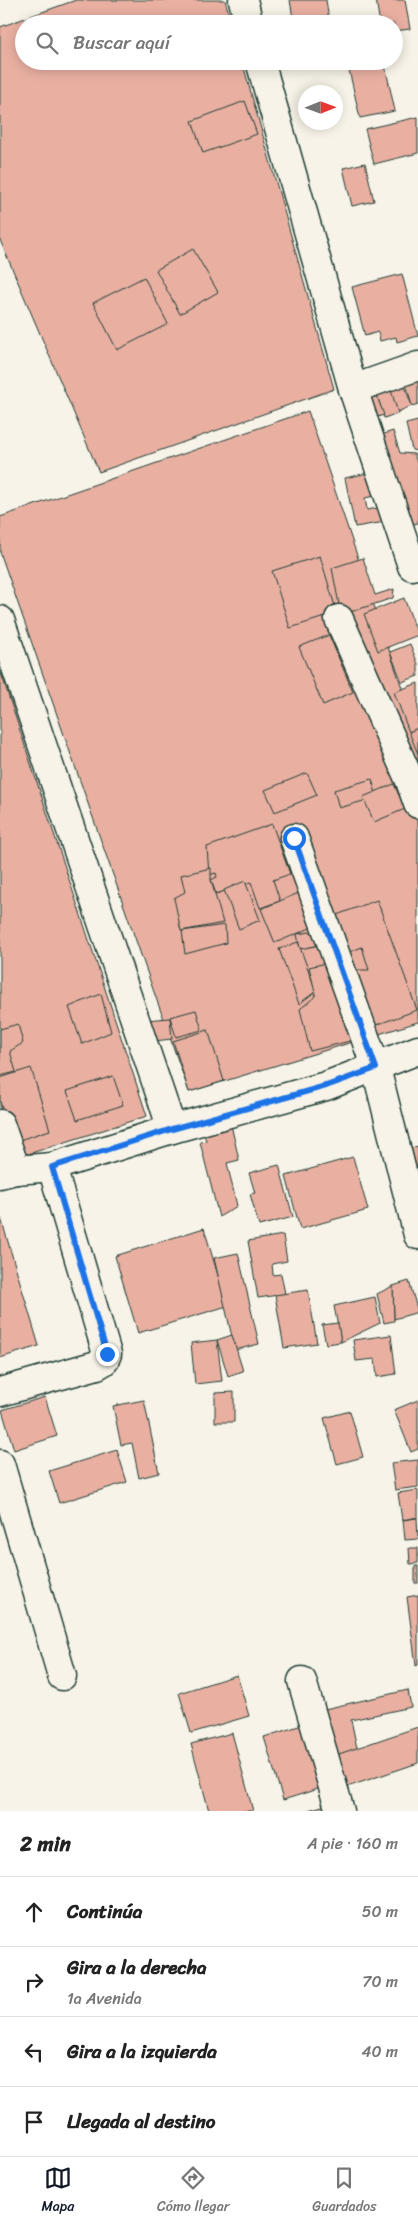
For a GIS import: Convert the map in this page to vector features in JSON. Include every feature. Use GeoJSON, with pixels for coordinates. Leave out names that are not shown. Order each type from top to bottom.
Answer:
{"type":"FeatureCollection","features":[{"type":"Feature","properties":{"kind":"street"},"geometry":{"type":"LineString","coordinates":[[243,0],[247,15]]}},
{"type":"Feature","properties":{"kind":"street"},"geometry":{"type":"LineString","coordinates":[[263,70],[353,389],[412,566]]}},
{"type":"Feature","properties":{"kind":"street"},"geometry":{"type":"LineString","coordinates":[[353,389],[418,366]]}},
{"type":"Feature","properties":{"kind":"street"},"geometry":{"type":"LineString","coordinates":[[339,619],[410,781],[418,804]]}},
{"type":"Feature","properties":{"kind":"street"},"geometry":{"type":"LineString","coordinates":[[0,620],[172,1129]]}},
{"type":"Feature","properties":{"kind":"street"},"geometry":{"type":"LineString","coordinates":[[294,838],[376,1068],[418,1235]]}},
{"type":"Feature","properties":{"kind":"street"},"geometry":{"type":"LineString","coordinates":[[0,1124],[8,1172],[52,1167],[172,1129],[326,1086],[418,1050]]}},
{"type":"Feature","properties":{"kind":"street"},"geometry":{"type":"LineString","coordinates":[[0,1392],[97,1365],[104,1361],[107,1354],[52,1167]]}},
{"type":"Feature","properties":{"kind":"street"},"geometry":{"type":"LineString","coordinates":[[0,1464],[62,1676]]}},
{"type":"Feature","properties":{"kind":"street"},"geometry":{"type":"LineString","coordinates":[[302,1681],[340,1811]]}},
{"type":"Feature","properties":{"kind":"building"},"geometry":{"type":"Polygon","coordinates":[[[76,0],[225,0],[229,15],[34,15],[76,0]]]}},
{"type":"Feature","properties":{"kind":"building"},"geometry":{"type":"Polygon","coordinates":[[[290,0],[326,0],[328,15],[292,15],[290,0]]]}},
{"type":"Feature","properties":{"kind":"building"},"geometry":{"type":"Polygon","coordinates":[[[376,0],[405,0],[410,29],[403,30],[403,15],[378,15],[376,0]]]}},
{"type":"Feature","properties":{"kind":"building"},"geometry":{"type":"Polygon","coordinates":[[[15,22],[15,70],[245,70],[334,389],[99,472],[0,240],[0,27],[15,22]]]}},
{"type":"Feature","properties":{"kind":"building"},"geometry":{"type":"Polygon","coordinates":[[[349,70],[386,70],[395,111],[360,118],[349,70]]]}},
{"type":"Feature","properties":{"kind":"building"},"geometry":{"type":"Polygon","coordinates":[[[245,101],[257,134],[203,153],[192,121],[245,101]]]}},
{"type":"Feature","properties":{"kind":"building"},"geometry":{"type":"Polygon","coordinates":[[[418,117],[418,153],[374,164],[365,129],[418,117]]]}},
{"type":"Feature","properties":{"kind":"building"},"geometry":{"type":"Polygon","coordinates":[[[365,163],[374,201],[352,206],[343,168],[365,163]]]}},
{"type":"Feature","properties":{"kind":"building"},"geometry":{"type":"Polygon","coordinates":[[[193,249],[218,292],[180,314],[156,270],[193,249]]]}},
{"type":"Feature","properties":{"kind":"building"},"geometry":{"type":"Polygon","coordinates":[[[402,274],[418,336],[397,342],[396,337],[380,341],[378,332],[365,336],[352,287],[402,274]]]}},
{"type":"Feature","properties":{"kind":"building"},"geometry":{"type":"Polygon","coordinates":[[[144,277],[168,324],[117,350],[93,303],[144,277]]]}},
{"type":"Feature","properties":{"kind":"building"},"geometry":{"type":"Polygon","coordinates":[[[404,376],[418,379],[418,404],[412,406],[404,376]]]}},
{"type":"Feature","properties":{"kind":"building"},"geometry":{"type":"Polygon","coordinates":[[[403,381],[412,406],[397,412],[388,387],[403,381]]]}},
{"type":"Feature","properties":{"kind":"building"},"geometry":{"type":"Polygon","coordinates":[[[390,387],[398,413],[384,418],[376,391],[390,387]]]}},
{"type":"Feature","properties":{"kind":"building"},"geometry":{"type":"Polygon","coordinates":[[[375,391],[384,415],[368,420],[360,396],[375,391]]]}},
{"type":"Feature","properties":{"kind":"building"},"geometry":{"type":"Polygon","coordinates":[[[308,411],[418,735],[418,1022],[189,1092],[0,552],[0,517],[308,411]]]}},
{"type":"Feature","properties":{"kind":"building"},"geometry":{"type":"Polygon","coordinates":[[[418,421],[418,451],[412,450],[406,424],[418,421]]]}},
{"type":"Feature","properties":{"kind":"building"},"geometry":{"type":"Polygon","coordinates":[[[393,431],[400,453],[414,454],[418,466],[418,523],[409,525],[381,435],[393,431]]]}},
{"type":"Feature","properties":{"kind":"building"},"geometry":{"type":"Polygon","coordinates":[[[377,471],[382,494],[365,498],[367,510],[383,507],[391,521],[355,527],[345,478],[377,471]]]}},
{"type":"Feature","properties":{"kind":"building"},"geometry":{"type":"Polygon","coordinates":[[[320,556],[337,613],[290,628],[272,571],[320,556]]]}},
{"type":"Feature","properties":{"kind":"building"},"geometry":{"type":"Polygon","coordinates":[[[363,558],[375,595],[394,589],[393,598],[341,615],[332,568],[363,558]]]}},
{"type":"Feature","properties":{"kind":"building"},"geometry":{"type":"Polygon","coordinates":[[[404,598],[418,635],[378,651],[364,614],[404,598]]]}},
{"type":"Feature","properties":{"kind":"building"},"geometry":{"type":"Polygon","coordinates":[[[329,635],[353,692],[323,705],[299,647],[329,635]]]}},
{"type":"Feature","properties":{"kind":"building"},"geometry":{"type":"Polygon","coordinates":[[[410,644],[418,664],[418,676],[402,682],[390,652],[410,644]]]}},
{"type":"Feature","properties":{"kind":"building"},"geometry":{"type":"Polygon","coordinates":[[[0,670],[147,1116],[0,1163],[0,670]]]}},
{"type":"Feature","properties":{"kind":"building"},"geometry":{"type":"Polygon","coordinates":[[[418,683],[418,728],[409,732],[394,692],[418,683]]]}},
{"type":"Feature","properties":{"kind":"building"},"geometry":{"type":"Polygon","coordinates":[[[418,728],[418,754],[409,732],[418,728]]]}},
{"type":"Feature","properties":{"kind":"building"},"geometry":{"type":"Polygon","coordinates":[[[307,773],[317,795],[275,812],[265,790],[307,773]]]}},
{"type":"Feature","properties":{"kind":"building"},"geometry":{"type":"Polygon","coordinates":[[[372,779],[377,797],[339,808],[334,790],[372,779]]]}},
{"type":"Feature","properties":{"kind":"building"},"geometry":{"type":"Polygon","coordinates":[[[394,784],[405,809],[374,822],[363,797],[394,784]]]}},
{"type":"Feature","properties":{"kind":"building"},"geometry":{"type":"Polygon","coordinates":[[[272,824],[290,874],[273,880],[280,901],[260,908],[251,882],[216,894],[211,880],[217,877],[216,873],[209,875],[207,847],[272,824]]]}},
{"type":"Feature","properties":{"kind":"building"},"geometry":{"type":"Polygon","coordinates":[[[211,868],[211,880],[223,923],[181,931],[174,898],[185,892],[181,875],[211,868]]]}},
{"type":"Feature","properties":{"kind":"building"},"geometry":{"type":"Polygon","coordinates":[[[245,881],[260,920],[239,929],[224,890],[245,881]]]}},
{"type":"Feature","properties":{"kind":"building"},"geometry":{"type":"Polygon","coordinates":[[[301,892],[315,926],[275,943],[261,909],[301,892]]]}},
{"type":"Feature","properties":{"kind":"building"},"geometry":{"type":"Polygon","coordinates":[[[377,900],[417,1010],[376,1025],[356,970],[369,970],[362,947],[347,953],[334,916],[377,900]]]}},
{"type":"Feature","properties":{"kind":"building"},"geometry":{"type":"Polygon","coordinates":[[[225,925],[226,943],[185,954],[182,931],[225,925]]]}},
{"type":"Feature","properties":{"kind":"building"},"geometry":{"type":"Polygon","coordinates":[[[317,931],[320,945],[300,949],[297,934],[317,931]]]}},
{"type":"Feature","properties":{"kind":"building"},"geometry":{"type":"Polygon","coordinates":[[[298,942],[316,991],[299,1004],[279,949],[298,942]]]}},
{"type":"Feature","properties":{"kind":"building"},"geometry":{"type":"Polygon","coordinates":[[[335,961],[354,1040],[310,1051],[300,1009],[316,996],[309,967],[335,961]]]}},
{"type":"Feature","properties":{"kind":"building"},"geometry":{"type":"Polygon","coordinates":[[[101,994],[111,1032],[82,1044],[69,1007],[101,994]]]}},
{"type":"Feature","properties":{"kind":"building"},"geometry":{"type":"Polygon","coordinates":[[[196,1010],[202,1030],[176,1037],[170,1017],[196,1010]]]}},
{"type":"Feature","properties":{"kind":"building"},"geometry":{"type":"Polygon","coordinates":[[[170,1018],[172,1039],[154,1041],[145,1020],[170,1018]]]}},
{"type":"Feature","properties":{"kind":"building"},"geometry":{"type":"Polygon","coordinates":[[[18,1024],[23,1043],[10,1051],[16,1072],[0,1076],[0,1029],[18,1024]]]}},
{"type":"Feature","properties":{"kind":"building"},"geometry":{"type":"Polygon","coordinates":[[[208,1030],[224,1081],[189,1092],[173,1041],[208,1030]]]}},
{"type":"Feature","properties":{"kind":"building"},"geometry":{"type":"Polygon","coordinates":[[[31,1068],[50,1130],[13,1142],[0,1102],[0,1078],[31,1068]]]}},
{"type":"Feature","properties":{"kind":"building"},"geometry":{"type":"Polygon","coordinates":[[[113,1076],[123,1105],[77,1120],[67,1091],[113,1076]]]}},
{"type":"Feature","properties":{"kind":"building"},"geometry":{"type":"Polygon","coordinates":[[[229,1116],[239,1160],[227,1163],[237,1206],[219,1217],[200,1142],[206,1141],[201,1123],[229,1116]]]}},
{"type":"Feature","properties":{"kind":"building"},"geometry":{"type":"Polygon","coordinates":[[[418,1146],[418,1174],[411,1148],[418,1146]]]}},
{"type":"Feature","properties":{"kind":"building"},"geometry":{"type":"Polygon","coordinates":[[[353,1157],[368,1210],[300,1229],[286,1176],[353,1157]]]}},
{"type":"Feature","properties":{"kind":"building"},"geometry":{"type":"Polygon","coordinates":[[[279,1165],[293,1217],[259,1226],[250,1194],[255,1193],[249,1173],[279,1165]]]}},
{"type":"Feature","properties":{"kind":"building"},"geometry":{"type":"Polygon","coordinates":[[[0,1215],[39,1346],[0,1358],[0,1215]]]}},
{"type":"Feature","properties":{"kind":"building"},"geometry":{"type":"Polygon","coordinates":[[[204,1228],[227,1306],[138,1333],[115,1256],[204,1228]]]}},
{"type":"Feature","properties":{"kind":"building"},"geometry":{"type":"Polygon","coordinates":[[[283,1235],[287,1261],[272,1264],[273,1275],[281,1274],[285,1294],[258,1298],[248,1241],[283,1235]]]}},
{"type":"Feature","properties":{"kind":"building"},"geometry":{"type":"Polygon","coordinates":[[[238,1253],[259,1344],[235,1350],[214,1258],[238,1253]]]}},
{"type":"Feature","properties":{"kind":"building"},"geometry":{"type":"Polygon","coordinates":[[[409,1281],[418,1312],[394,1319],[393,1286],[409,1281]]]}},
{"type":"Feature","properties":{"kind":"building"},"geometry":{"type":"Polygon","coordinates":[[[393,1286],[394,1321],[384,1323],[377,1294],[393,1286]]]}},
{"type":"Feature","properties":{"kind":"building"},"geometry":{"type":"Polygon","coordinates":[[[308,1290],[317,1343],[284,1348],[275,1295],[308,1290]]]}},
{"type":"Feature","properties":{"kind":"building"},"geometry":{"type":"Polygon","coordinates":[[[375,1297],[380,1323],[341,1342],[334,1306],[375,1297]]]}},
{"type":"Feature","properties":{"kind":"building"},"geometry":{"type":"Polygon","coordinates":[[[338,1323],[341,1342],[326,1344],[322,1325],[338,1323]]]}},
{"type":"Feature","properties":{"kind":"building"},"geometry":{"type":"Polygon","coordinates":[[[232,1335],[243,1371],[228,1376],[217,1340],[232,1335]]]}},
{"type":"Feature","properties":{"kind":"building"},"geometry":{"type":"Polygon","coordinates":[[[391,1335],[396,1374],[377,1377],[375,1359],[356,1361],[353,1340],[391,1335]]]}},
{"type":"Feature","properties":{"kind":"building"},"geometry":{"type":"Polygon","coordinates":[[[217,1340],[222,1381],[195,1384],[191,1343],[217,1340]]]}},
{"type":"Feature","properties":{"kind":"building"},"geometry":{"type":"Polygon","coordinates":[[[234,1392],[234,1422],[215,1422],[215,1393],[234,1392]]]}},
{"type":"Feature","properties":{"kind":"building"},"geometry":{"type":"Polygon","coordinates":[[[45,1397],[57,1436],[14,1450],[2,1410],[45,1397]]]}},
{"type":"Feature","properties":{"kind":"building"},"geometry":{"type":"Polygon","coordinates":[[[144,1400],[159,1473],[139,1478],[132,1443],[121,1445],[113,1406],[144,1400]]]}},
{"type":"Feature","properties":{"kind":"building"},"geometry":{"type":"Polygon","coordinates":[[[418,1400],[418,1449],[411,1452],[394,1410],[418,1400]]]}},
{"type":"Feature","properties":{"kind":"building"},"geometry":{"type":"Polygon","coordinates":[[[350,1411],[363,1457],[337,1464],[324,1418],[350,1411]]]}},
{"type":"Feature","properties":{"kind":"building"},"geometry":{"type":"Polygon","coordinates":[[[117,1450],[127,1482],[59,1503],[49,1471],[117,1450]]]}},
{"type":"Feature","properties":{"kind":"building"},"geometry":{"type":"Polygon","coordinates":[[[418,1460],[418,1487],[395,1490],[391,1463],[418,1460]]]}},
{"type":"Feature","properties":{"kind":"building"},"geometry":{"type":"Polygon","coordinates":[[[418,1490],[418,1517],[402,1520],[398,1493],[418,1490]]]}},
{"type":"Feature","properties":{"kind":"building"},"geometry":{"type":"Polygon","coordinates":[[[417,1518],[418,1539],[405,1540],[403,1520],[417,1518]]]}},
{"type":"Feature","properties":{"kind":"building"},"geometry":{"type":"Polygon","coordinates":[[[409,1548],[418,1548],[418,1563],[410,1564],[409,1548]]]}},
{"type":"Feature","properties":{"kind":"building"},"geometry":{"type":"Polygon","coordinates":[[[415,1566],[418,1566],[418,1583],[415,1583],[415,1566]]]}},
{"type":"Feature","properties":{"kind":"building"},"geometry":{"type":"Polygon","coordinates":[[[418,1595],[418,1665],[416,1666],[407,1597],[418,1595]]]}},
{"type":"Feature","properties":{"kind":"building"},"geometry":{"type":"Polygon","coordinates":[[[237,1675],[249,1716],[191,1733],[179,1693],[237,1675]]]}},
{"type":"Feature","properties":{"kind":"building"},"geometry":{"type":"Polygon","coordinates":[[[408,1690],[411,1707],[351,1720],[358,1753],[327,1760],[316,1711],[408,1690]]]}},
{"type":"Feature","properties":{"kind":"building"},"geometry":{"type":"Polygon","coordinates":[[[302,1725],[321,1788],[283,1800],[264,1737],[302,1725]]]}},
{"type":"Feature","properties":{"kind":"building"},"geometry":{"type":"Polygon","coordinates":[[[418,1727],[418,1763],[347,1787],[336,1755],[418,1727]]]}},
{"type":"Feature","properties":{"kind":"building"},"geometry":{"type":"Polygon","coordinates":[[[232,1733],[253,1811],[209,1811],[191,1744],[232,1733]]]}},
{"type":"Feature","properties":{"kind":"building"},"geometry":{"type":"Polygon","coordinates":[[[329,1804],[331,1811],[305,1811],[329,1804]]]}},
{"type":"Feature","properties":{"kind":"route"},"geometry":{"type":"LineString","coordinates":[[107,1354],[52,1167],[172,1129],[326,1086],[376,1068],[294,838]]}}]}
